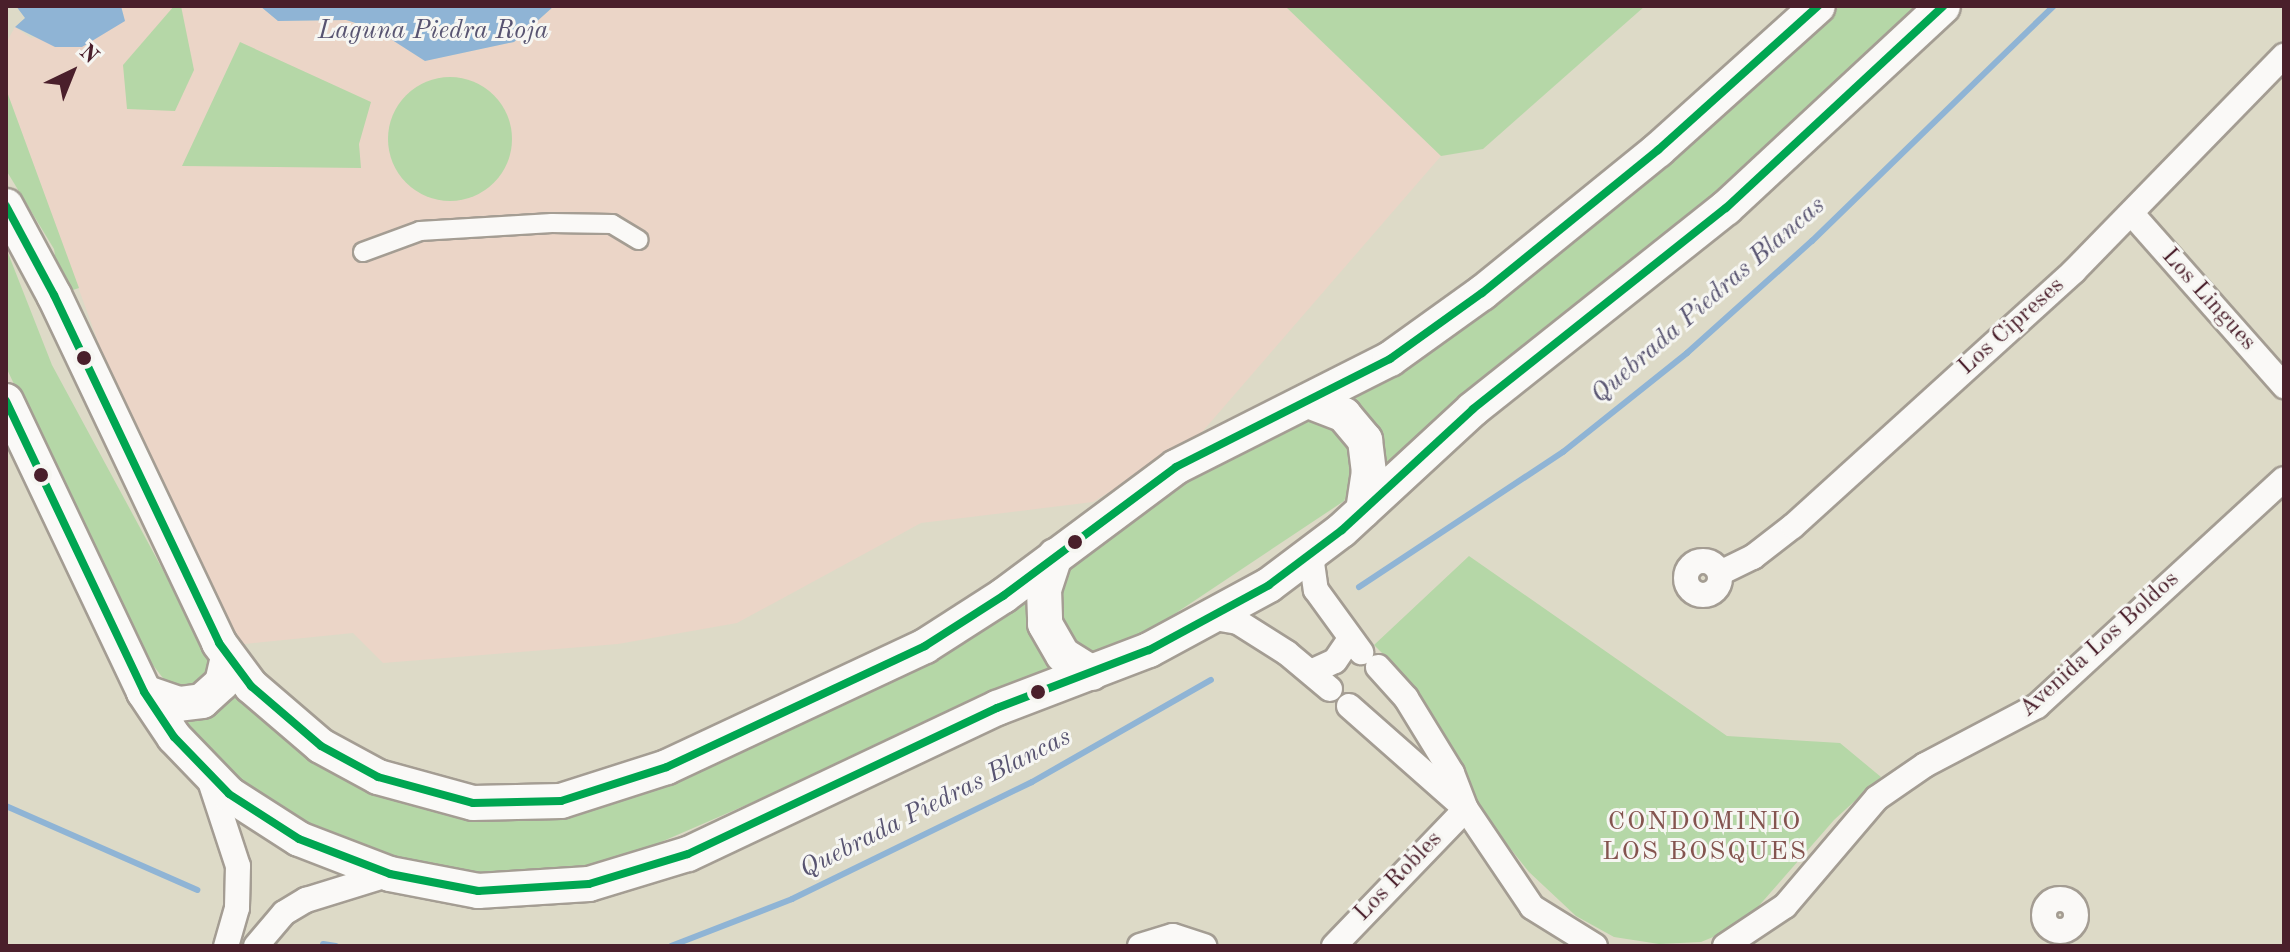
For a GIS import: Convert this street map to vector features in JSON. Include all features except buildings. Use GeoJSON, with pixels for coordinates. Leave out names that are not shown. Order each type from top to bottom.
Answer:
{"type":"FeatureCollection","features":[{"type":"Feature","properties":{"kind":"main road"},"geometry":{"type":"LineString","coordinates":[[6,206],[54,295],[228,657],[294,727],[378,777],[473,803],[561,801],[667,767],[846,685],[957,627],[1176,467],[1390,359],[1482,293],[1658,150],[1818,6]]}},
{"type":"Feature","properties":{"kind":"main road"},"geometry":{"type":"LineString","coordinates":[[6,401],[144,692],[170,732],[208,775],[274,826],[390,874],[506,892],[616,878],[688,854],[997,708],[1092,673],[1215,618],[1317,551],[1473,409],[1726,208],[1943,6]]}},
{"type":"Feature","properties":{"kind":"main road"},"geometry":{"type":"LineString","coordinates":[[1308,401],[1344,415],[1365,440],[1369,471],[1363,511]]}},
{"type":"Feature","properties":{"kind":"main road"},"geometry":{"type":"LineString","coordinates":[[1055,556],[1044,589],[1045,624],[1063,655],[1092,673]]}},
{"type":"Feature","properties":{"kind":"main road"},"geometry":{"type":"LineString","coordinates":[[144,692],[179,704],[202,701],[222,683],[228,657]]}},
{"type":"Feature","properties":{"kind":"street","name":"Los Cipreses"},"geometry":{"type":"LineString","coordinates":[[1720,573],[1753,557],[1793,526],[2132,214],[2284,56]]}},
{"type":"Feature","properties":{"kind":"street","name":"Los Lingues"},"geometry":{"type":"LineString","coordinates":[[2132,214],[2284,386]]}},
{"type":"Feature","properties":{"kind":"street"},"geometry":{"type":"LineString","coordinates":[[363,252],[420,231],[552,223],[612,224],[639,240]]}},
{"type":"Feature","properties":{"kind":"street","name":"Avenida Los Boldos"},"geometry":{"type":"LineString","coordinates":[[1735,944],[1785,906],[1877,798],[1916,770],[2037,706],[2284,479]]}},
{"type":"Feature","properties":{"kind":"street"},"geometry":{"type":"LineString","coordinates":[[1317,551],[1312,563],[1316,590],[1363,653],[1406,698],[1445,762],[1466,809],[1532,907],[1595,946]]}},
{"type":"Feature","properties":{"kind":"street"},"geometry":{"type":"LineString","coordinates":[[1215,618],[1238,622],[1311,672],[1330,689]]}},
{"type":"Feature","properties":{"kind":"street"},"geometry":{"type":"LineString","coordinates":[[1311,672],[1363,653]]}},
{"type":"Feature","properties":{"kind":"street"},"geometry":{"type":"LineString","coordinates":[[1349,706],[1466,809]]}},
{"type":"Feature","properties":{"kind":"street"},"geometry":{"type":"LineString","coordinates":[[208,775],[238,866],[237,908],[226,946]]}},
{"type":"Feature","properties":{"kind":"street","name":"Los Robles"},"geometry":{"type":"LineString","coordinates":[[1334,946],[1466,809]]}},
{"type":"Feature","properties":{"kind":"street"},"geometry":{"type":"LineString","coordinates":[[256,946],[284,913],[306,900],[390,874]]}},
{"type":"Feature","properties":{"kind":"street"},"geometry":{"type":"LineString","coordinates":[[1140,946],[1173,936],[1204,946]]}},
{"type":"Feature","properties":{"kind":"shaded area"},"geometry":{"type":"Polygon","coordinates":[[[121,6],[260,6],[278,21],[346,20],[376,29],[425,61],[514,42],[554,6],[1285,6],[1441,156],[1196,439],[1093,502],[921,523],[737,623],[618,644],[383,663],[353,633],[235,645],[105,361],[6,89],[6,43],[15,27],[31,38],[125,21],[121,6]]]}},
{"type":"Feature","properties":{"kind":"green space"},"geometry":{"type":"Polygon","coordinates":[[[174,6],[181,6],[194,70],[175,111],[127,109],[123,65],[174,6]]]}},
{"type":"Feature","properties":{"kind":"green space"},"geometry":{"type":"Polygon","coordinates":[[[1285,6],[1645,6],[1483,149],[1441,156],[1285,6]]]}},
{"type":"Feature","properties":{"kind":"green space"},"geometry":{"type":"Polygon","coordinates":[[[1840,6],[1915,6],[1750,166],[1385,465],[1340,404],[1694,137],[1840,6]]]}},
{"type":"Feature","properties":{"kind":"green space"},"geometry":{"type":"Polygon","coordinates":[[[240,42],[371,102],[359,144],[361,168],[182,166],[240,42]]]}},
{"type":"Feature","properties":{"kind":"green space"},"geometry":{"type":"Polygon","coordinates":[[[450,77],[474,81],[494,95],[508,115],[512,139],[508,163],[494,183],[474,197],[450,201],[426,197],[406,183],[392,163],[388,139],[392,115],[406,95],[426,81],[450,77]]]}},
{"type":"Feature","properties":{"kind":"green space"},"geometry":{"type":"Polygon","coordinates":[[[6,89],[79,288],[61,294],[54,249],[6,170],[6,89]]]}},
{"type":"Feature","properties":{"kind":"green space"},"geometry":{"type":"Polygon","coordinates":[[[6,248],[52,365],[211,659],[211,673],[196,688],[170,687],[134,641],[6,367],[6,248]]]}},
{"type":"Feature","properties":{"kind":"green space"},"geometry":{"type":"Polygon","coordinates":[[[1311,418],[1338,431],[1352,454],[1352,485],[1344,501],[1119,651],[1104,656],[1083,652],[1058,623],[1056,589],[1076,559],[1187,480],[1311,418]]]}},
{"type":"Feature","properties":{"kind":"green space"},"geometry":{"type":"Polygon","coordinates":[[[1469,556],[1727,736],[1840,743],[1881,777],[1834,820],[1742,925],[1701,942],[1659,944],[1614,937],[1576,916],[1529,872],[1486,818],[1450,747],[1395,666],[1374,645],[1469,556]]]}},
{"type":"Feature","properties":{"kind":"green space"},"geometry":{"type":"Polygon","coordinates":[[[1029,599],[1060,669],[608,865],[513,874],[433,872],[389,861],[301,823],[251,790],[218,763],[175,714],[231,688],[260,713],[526,817],[953,644],[1029,599]]]}},
{"type":"Feature","properties":{"kind":"water"},"geometry":{"type":"Polygon","coordinates":[[[16,6],[121,6],[125,21],[82,47],[55,47],[15,27],[25,18],[16,6]]]}},
{"type":"Feature","properties":{"kind":"water","name":"Laguna Piedra Roja"},"geometry":{"type":"Polygon","coordinates":[[[260,6],[554,6],[514,42],[425,61],[375,29],[346,20],[278,21],[260,6]]]}},
{"type":"Feature","properties":{"kind":"waterway","name":"Quebrada Piedras Blancas"},"geometry":{"type":"LineString","coordinates":[[1359,587],[1563,452],[1687,353],[1812,241],[2054,6]]}},
{"type":"Feature","properties":{"kind":"waterway","name":"Quebrada Piedras Blancas"},"geometry":{"type":"LineString","coordinates":[[671,946],[792,899],[1032,782],[1211,680]]}},
{"type":"Feature","properties":{"kind":"waterway"},"geometry":{"type":"LineString","coordinates":[[6,806],[197,890]]}},
{"type":"Feature","properties":{"kind":"waterway","name":"Quebrada Piedras Blancas"},"geometry":{"type":"LineString","coordinates":[[323,944],[336,946]]}},
{"type":"Feature","properties":{"kind":"transit line"},"geometry":{"type":"LineString","coordinates":[[6,206],[54,295],[219,643],[251,686],[321,746],[378,777],[473,803],[561,801],[667,767],[925,646],[1003,596],[1176,467],[1390,359],[1482,293],[1658,150],[1818,6]]}},
{"type":"Feature","properties":{"kind":"transit line"},"geometry":{"type":"LineString","coordinates":[[6,401],[144,692],[174,737],[229,794],[299,839],[390,874],[478,891],[589,884],[688,854],[997,708],[1149,650],[1269,585],[1342,530],[1473,409],[1726,208],[1943,6]]}},
{"type":"Feature","properties":{"kind":"district","name":"CONDOMINIO LOS BOSQUES"},"geometry":{"type":"Point","coordinates":[1705,838]}}]}
